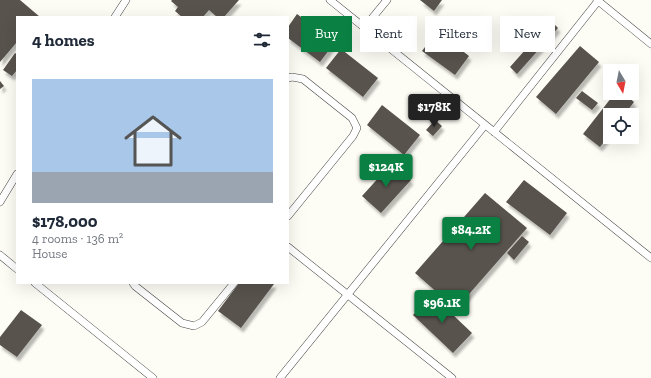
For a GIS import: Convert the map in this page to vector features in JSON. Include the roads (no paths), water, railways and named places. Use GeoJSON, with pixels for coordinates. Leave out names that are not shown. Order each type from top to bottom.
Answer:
{"type":"FeatureCollection","features":[{"type":"Feature","properties":{"kind":"lane"},"geometry":{"type":"LineString","coordinates":[[116,16],[126,0]]}},
{"type":"Feature","properties":{"kind":"lane"},"geometry":{"type":"LineString","coordinates":[[330,0],[360,25]]}},
{"type":"Feature","properties":{"kind":"lane"},"geometry":{"type":"LineString","coordinates":[[374,16],[387,0]]}},
{"type":"Feature","properties":{"kind":"lane"},"geometry":{"type":"LineString","coordinates":[[494,132],[598,1],[651,44]]}},
{"type":"Feature","properties":{"kind":"lane"},"geometry":{"type":"LineString","coordinates":[[394,52],[651,258]]}},
{"type":"Feature","properties":{"kind":"lane"},"geometry":{"type":"LineString","coordinates":[[289,78],[292,77],[303,80],[352,118],[357,128],[353,136],[289,215]]}},
{"type":"Feature","properties":{"kind":"lane"},"geometry":{"type":"LineString","coordinates":[[280,378],[485,125]]}},
{"type":"Feature","properties":{"kind":"lane"},"geometry":{"type":"LineString","coordinates":[[0,202],[16,176]]}},
{"type":"Feature","properties":{"kind":"lane"},"geometry":{"type":"LineString","coordinates":[[289,248],[452,378]]}},
{"type":"Feature","properties":{"kind":"lane"},"geometry":{"type":"LineString","coordinates":[[0,255],[16,268]]}},
{"type":"Feature","properties":{"kind":"lane"},"geometry":{"type":"LineString","coordinates":[[35,284],[153,378]]}},
{"type":"Feature","properties":{"kind":"lane"},"geometry":{"type":"LineString","coordinates":[[134,284],[182,323],[194,326],[202,322],[233,284]]}}]}
